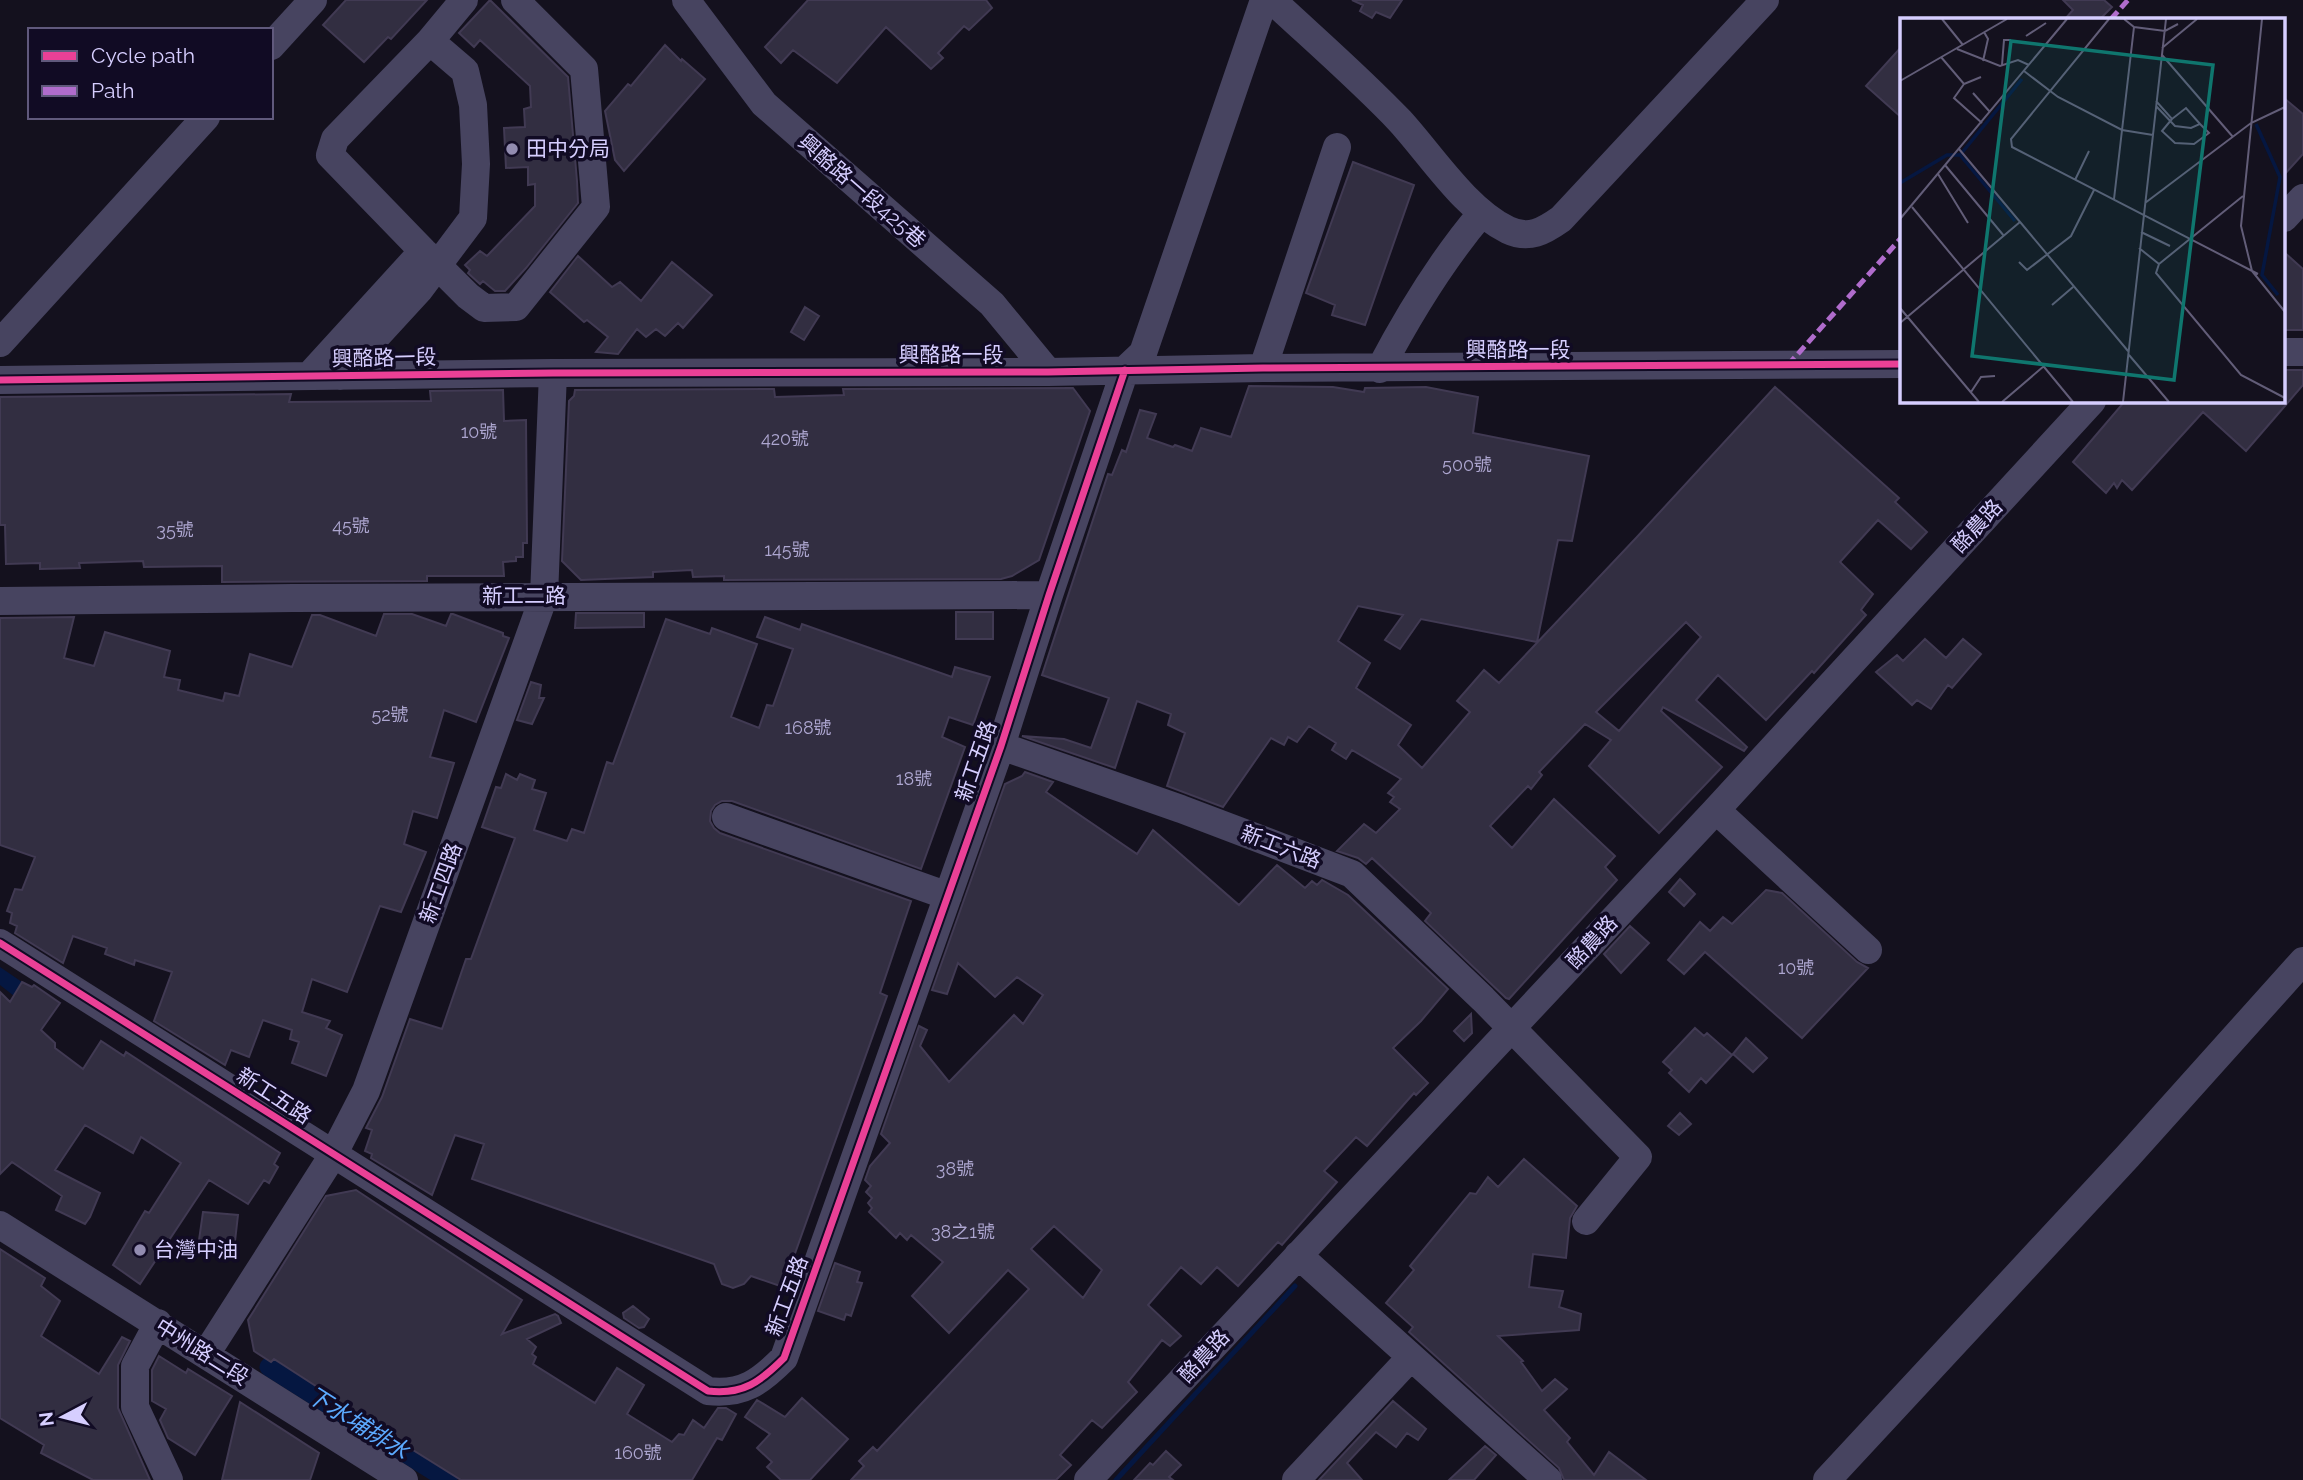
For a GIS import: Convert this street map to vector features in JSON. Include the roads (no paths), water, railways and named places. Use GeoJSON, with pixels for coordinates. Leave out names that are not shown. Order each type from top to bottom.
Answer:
{"type":"FeatureCollection","features":[{"type":"Feature","properties":{"kind":"street"},"geometry":{"type":"LineString","coordinates":[[273,44],[313,0]]}},
{"type":"Feature","properties":{"kind":"street"},"geometry":{"type":"LineString","coordinates":[[464,0],[430,41],[335,139],[330,155],[430,258],[484,308],[516,307],[596,207],[584,69],[515,0]]}},
{"type":"Feature","properties":{"kind":"street","name":"興酪路一段425巷"},"geometry":{"type":"LineString","coordinates":[[686,0],[764,104],[992,304],[1048,372]]}},
{"type":"Feature","properties":{"kind":"street","name":"新工五路"},"geometry":{"type":"LineString","coordinates":[[0,943],[708,1391],[723,1393],[742,1390],[765,1377],[784,1358],[1001,746],[1049,595],[1195,205],[1264,0]]}},
{"type":"Feature","properties":{"kind":"street"},"geometry":{"type":"LineString","coordinates":[[1272,0],[1398,120],[1481,214],[1510,231],[1533,234],[1544,231],[1561,219],[1765,0]]}},
{"type":"Feature","properties":{"kind":"street"},"geometry":{"type":"LineString","coordinates":[[309,376],[473,218],[476,164],[473,105],[465,71],[430,41]]}},
{"type":"Feature","properties":{"kind":"street"},"geometry":{"type":"LineString","coordinates":[[0,343],[204,119]]}},
{"type":"Feature","properties":{"kind":"street"},"geometry":{"type":"LineString","coordinates":[[1263,368],[1337,147]]}},
{"type":"Feature","properties":{"kind":"street"},"geometry":{"type":"LineString","coordinates":[[2286,216],[2303,198]]}},
{"type":"Feature","properties":{"kind":"street"},"geometry":{"type":"LineString","coordinates":[[1380,369],[1407,317],[1464,233],[1481,214]]}},
{"type":"Feature","properties":{"kind":"street"},"geometry":{"type":"LineString","coordinates":[[340,376],[419,290],[430,258]]}},
{"type":"Feature","properties":{"kind":"street","name":"興酪路一段"},"geometry":{"type":"LineString","coordinates":[[0,380],[554,373],[1048,372],[1134,362],[1263,368],[1380,369],[1900,364]]}},
{"type":"Feature","properties":{"kind":"street","name":"新工四路"},"geometry":{"type":"LineString","coordinates":[[206,1354],[334,1155],[366,1091],[544,596],[554,373]]}},
{"type":"Feature","properties":{"kind":"street","name":"酪農路"},"geometry":{"type":"LineString","coordinates":[[1088,1480],[1716,810],[2091,402]]}},
{"type":"Feature","properties":{"kind":"street","name":"新工二路"},"geometry":{"type":"LineString","coordinates":[[0,601],[1049,595]]}},
{"type":"Feature","properties":{"kind":"street","name":"新工六路"},"geometry":{"type":"LineString","coordinates":[[1001,746],[1181,809],[1352,874],[1512,1028],[1637,1157],[1586,1221]]}},
{"type":"Feature","properties":{"kind":"street"},"geometry":{"type":"LineString","coordinates":[[1716,810],[1868,950]]}},
{"type":"Feature","properties":{"kind":"street"},"geometry":{"type":"LineString","coordinates":[[726,817],[948,896]]}},
{"type":"Feature","properties":{"kind":"street"},"geometry":{"type":"LineString","coordinates":[[1827,1480],[2128,1156],[2303,961]]}},
{"type":"Feature","properties":{"kind":"street","name":"中州路二段"},"geometry":{"type":"LineString","coordinates":[[0,1224],[404,1480]]}},
{"type":"Feature","properties":{"kind":"street"},"geometry":{"type":"LineString","coordinates":[[1298,1255],[1548,1480]]}},
{"type":"Feature","properties":{"kind":"street"},"geometry":{"type":"LineString","coordinates":[[158,1323],[135,1366],[135,1407],[169,1480]]}},
{"type":"Feature","properties":{"kind":"street"},"geometry":{"type":"LineString","coordinates":[[1296,1480],[1411,1357]]}},
{"type":"Feature","properties":{"kind":"water"},"geometry":{"type":"Polygon","coordinates":[[[0,967],[22,982],[14,996],[0,985],[0,967]]]}},
{"type":"Feature","properties":{"kind":"waterway"},"geometry":{"type":"LineString","coordinates":[[1116,1480],[1295,1286]]}},
{"type":"Feature","properties":{"kind":"waterway","name":"下水埔排水"},"geometry":{"type":"LineString","coordinates":[[269,1367],[448,1480]]}},
{"type":"Feature","properties":{"kind":"place","name":"田中分局"},"geometry":{"type":"Point","coordinates":[512,149]}},
{"type":"Feature","properties":{"kind":"place","name":"台灣中油"},"geometry":{"type":"Point","coordinates":[140,1250]}}]}
